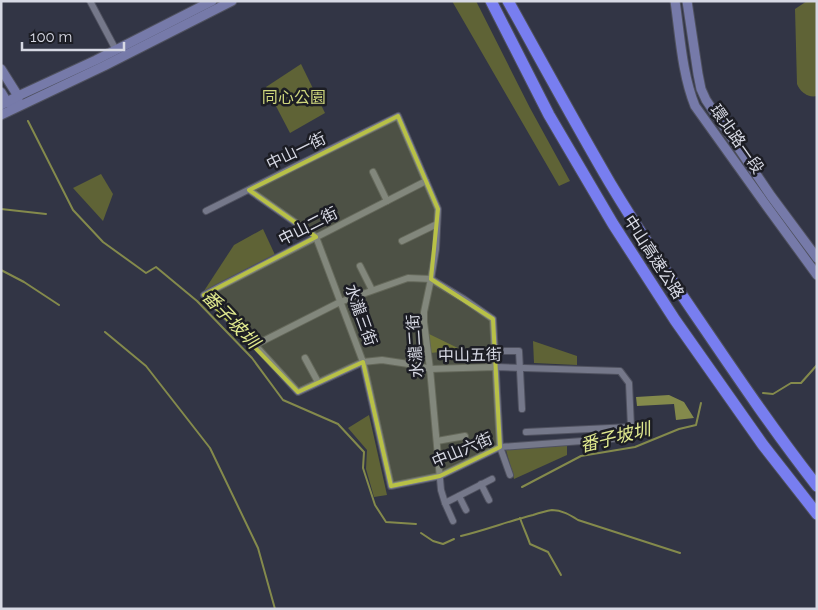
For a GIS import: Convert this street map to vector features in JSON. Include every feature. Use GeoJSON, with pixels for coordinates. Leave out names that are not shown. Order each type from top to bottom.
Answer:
{"type":"FeatureCollection","features":[{"type":"Feature","properties":{"kind":"highway","name":"中山高速公路"},"geometry":{"type":"LineString","coordinates":[[490,1],[549,115],[613,224],[675,320],[763,445],[817,514]]}},
{"type":"Feature","properties":{"kind":"highway","name":"中山高速公路"},"geometry":{"type":"LineString","coordinates":[[508,1],[611,184],[667,274],[761,412],[817,486]]}},
{"type":"Feature","properties":{"kind":"street"},"geometry":{"type":"LineString","coordinates":[[90,1],[116,50]]}},
{"type":"Feature","properties":{"kind":"street"},"geometry":{"type":"LineString","coordinates":[[4,104],[212,1]]}},
{"type":"Feature","properties":{"kind":"street"},"geometry":{"type":"LineString","coordinates":[[1,114],[104,66],[232,1]]}},
{"type":"Feature","properties":{"kind":"street","name":"環北路一段"},"geometry":{"type":"LineString","coordinates":[[675,1],[689,92],[695,106],[817,275]]}},
{"type":"Feature","properties":{"kind":"street","name":"環北路一段"},"geometry":{"type":"LineString","coordinates":[[687,1],[699,81],[706,100],[771,196],[817,258]]}},
{"type":"Feature","properties":{"kind":"street"},"geometry":{"type":"LineString","coordinates":[[1,69],[18,96],[18,107]]}},
{"type":"Feature","properties":{"kind":"street"},"geometry":{"type":"LineString","coordinates":[[1,92],[4,104]]}},
{"type":"Feature","properties":{"kind":"street"},"geometry":{"type":"LineString","coordinates":[[4,104],[18,107]]}},
{"type":"Feature","properties":{"kind":"street","name":"水瀧二街"},"geometry":{"type":"LineString","coordinates":[[398,116],[438,209],[436,249],[424,312],[424,322],[441,490],[453,521]]}},
{"type":"Feature","properties":{"kind":"street","name":"中山一街"},"geometry":{"type":"LineString","coordinates":[[206,211],[398,116]]}},
{"type":"Feature","properties":{"kind":"street"},"geometry":{"type":"LineString","coordinates":[[373,172],[387,201]]}},
{"type":"Feature","properties":{"kind":"street","name":"中山二街"},"geometry":{"type":"LineString","coordinates":[[255,345],[204,295],[426,181]]}},
{"type":"Feature","properties":{"kind":"street"},"geometry":{"type":"LineString","coordinates":[[249,190],[316,237]]}},
{"type":"Feature","properties":{"kind":"street"},"geometry":{"type":"LineString","coordinates":[[402,241],[437,224]]}},
{"type":"Feature","properties":{"kind":"street","name":"水瀧三街"},"geometry":{"type":"LineString","coordinates":[[316,237],[363,362],[391,486]]}},
{"type":"Feature","properties":{"kind":"street"},"geometry":{"type":"LineString","coordinates":[[360,266],[372,290]]}},
{"type":"Feature","properties":{"kind":"street"},"geometry":{"type":"LineString","coordinates":[[255,345],[340,302],[408,278],[431,279],[464,298],[493,319],[500,447],[510,475]]}},
{"type":"Feature","properties":{"kind":"street","name":"中山五街"},"geometry":{"type":"LineString","coordinates":[[255,345],[298,392],[363,362],[382,360],[430,369],[520,368],[620,371],[629,383],[631,427]]}},
{"type":"Feature","properties":{"kind":"street"},"geometry":{"type":"LineString","coordinates":[[495,351],[519,351],[522,409]]}},
{"type":"Feature","properties":{"kind":"street"},"geometry":{"type":"LineString","coordinates":[[305,358],[318,382]]}},
{"type":"Feature","properties":{"kind":"street"},"geometry":{"type":"LineString","coordinates":[[526,432],[631,427]]}},
{"type":"Feature","properties":{"kind":"street","name":"中山六街"},"geometry":{"type":"LineString","coordinates":[[391,486],[440,476],[500,447],[623,438],[631,427]]}},
{"type":"Feature","properties":{"kind":"street"},"geometry":{"type":"LineString","coordinates":[[437,441],[465,436]]}},
{"type":"Feature","properties":{"kind":"street"},"geometry":{"type":"LineString","coordinates":[[445,503],[492,479]]}},
{"type":"Feature","properties":{"kind":"street"},"geometry":{"type":"LineString","coordinates":[[481,484],[489,500]]}},
{"type":"Feature","properties":{"kind":"street"},"geometry":{"type":"LineString","coordinates":[[459,496],[466,510]]}},
{"type":"Feature","properties":{"kind":"highlighted area"},"geometry":{"type":"Polygon","coordinates":[[[398,116],[438,209],[431,279],[493,319],[500,447],[440,476],[391,486],[363,362],[298,392],[204,295],[316,237],[249,190],[398,116]]]}},
{"type":"Feature","properties":{"kind":"green space"},"geometry":{"type":"Polygon","coordinates":[[[452,1],[476,1],[530,108],[570,181],[559,186],[452,1]]]}},
{"type":"Feature","properties":{"kind":"green space"},"geometry":{"type":"Polygon","coordinates":[[[807,1],[817,1],[817,96],[805,94],[797,84],[795,9],[807,1]]]}},
{"type":"Feature","properties":{"kind":"green space","name":"同心公園"},"geometry":{"type":"Polygon","coordinates":[[[301,64],[325,113],[290,133],[266,87],[301,64]]]}},
{"type":"Feature","properties":{"kind":"green space"},"geometry":{"type":"Polygon","coordinates":[[[101,174],[113,194],[103,221],[73,188],[101,174]]]}},
{"type":"Feature","properties":{"kind":"green space"},"geometry":{"type":"Polygon","coordinates":[[[263,229],[276,257],[202,294],[234,245],[263,229]]]}},
{"type":"Feature","properties":{"kind":"green space"},"geometry":{"type":"Polygon","coordinates":[[[427,333],[462,350],[430,353],[427,333]]]}},
{"type":"Feature","properties":{"kind":"green space"},"geometry":{"type":"Polygon","coordinates":[[[533,341],[577,356],[577,365],[534,363],[533,341]]]}},
{"type":"Feature","properties":{"kind":"green space"},"geometry":{"type":"Polygon","coordinates":[[[369,415],[387,495],[374,497],[366,469],[367,450],[348,428],[369,415]]]}},
{"type":"Feature","properties":{"kind":"green space"},"geometry":{"type":"Polygon","coordinates":[[[567,445],[567,455],[514,479],[506,450],[567,445]]]}},
{"type":"Feature","properties":{"kind":"shaded area"},"geometry":{"type":"Polygon","coordinates":[[[669,395],[684,402],[694,418],[676,420],[674,404],[637,406],[636,397],[669,395]]]}},
{"type":"Feature","properties":{"kind":"waterway","name":"番子坡圳"},"geometry":{"type":"LineString","coordinates":[[28,121],[73,210],[103,242],[146,273],[156,267],[197,301],[252,358],[283,400],[338,424],[364,452],[363,468],[375,505],[386,522],[416,524]]}},
{"type":"Feature","properties":{"kind":"waterway"},"geometry":{"type":"LineString","coordinates":[[1,209],[46,214]]}},
{"type":"Feature","properties":{"kind":"waterway"},"geometry":{"type":"LineString","coordinates":[[1,270],[24,282],[59,305]]}},
{"type":"Feature","properties":{"kind":"waterway"},"geometry":{"type":"LineString","coordinates":[[105,332],[146,366],[210,448],[258,548],[275,609]]}},
{"type":"Feature","properties":{"kind":"waterway","name":"番子坡圳"},"geometry":{"type":"LineString","coordinates":[[763,393],[773,394],[791,383],[801,383],[817,365]]}},
{"type":"Feature","properties":{"kind":"waterway","name":"番子坡圳"},"geometry":{"type":"LineString","coordinates":[[522,487],[581,456],[635,447],[679,429],[696,425],[701,403]]}},
{"type":"Feature","properties":{"kind":"waterway"},"geometry":{"type":"LineString","coordinates":[[461,536],[542,512],[556,510],[578,520],[680,553]]}},
{"type":"Feature","properties":{"kind":"waterway"},"geometry":{"type":"LineString","coordinates":[[520,518],[530,544],[548,552],[561,575]]}},
{"type":"Feature","properties":{"kind":"waterway"},"geometry":{"type":"LineString","coordinates":[[421,533],[433,541],[443,544],[454,539]]}}]}
